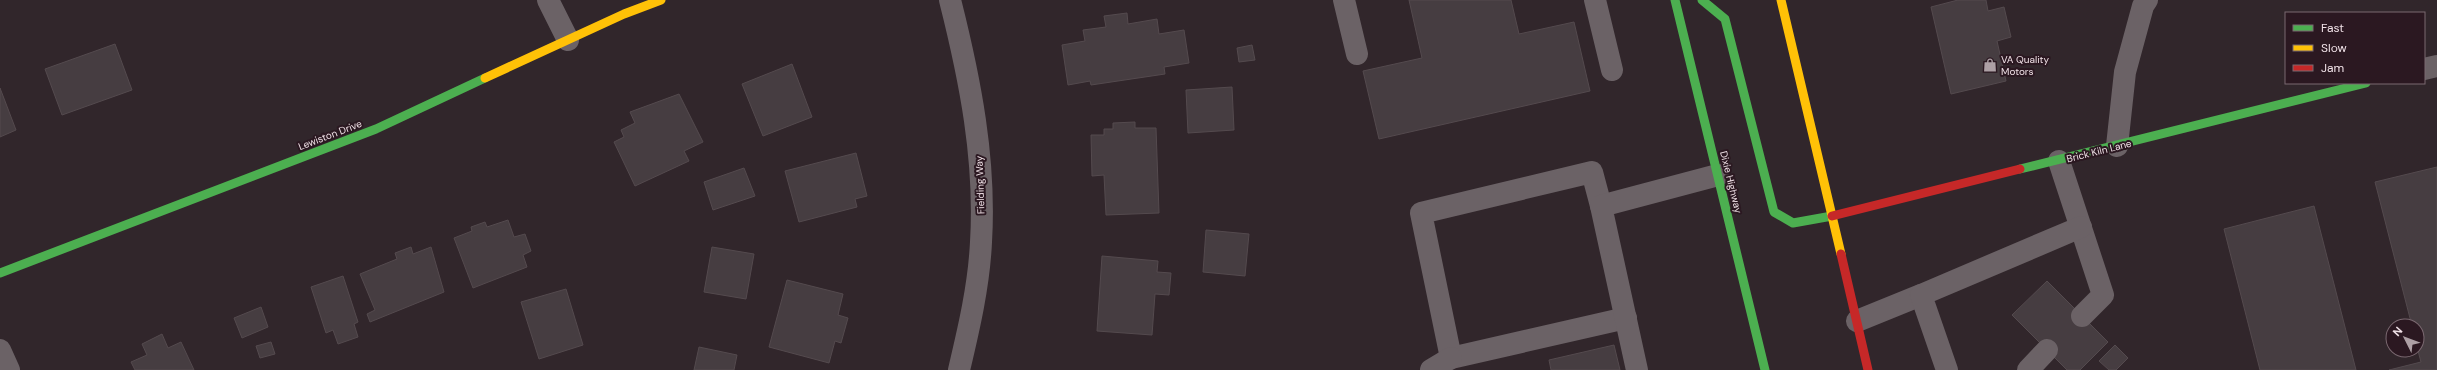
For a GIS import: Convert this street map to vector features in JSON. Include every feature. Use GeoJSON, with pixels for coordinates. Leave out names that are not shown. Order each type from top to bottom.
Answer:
{"type":"FeatureCollection","features":[{"type":"Feature","properties":{"kind":"street"},"geometry":{"type":"LineString","coordinates":[[548,0],[568,40]]}},
{"type":"Feature","properties":{"kind":"street","name":"Lewiston Drive"},"geometry":{"type":"LineString","coordinates":[[0,273],[376,129],[568,40],[661,0]]}},
{"type":"Feature","properties":{"kind":"street","name":"Fielding Way"},"geometry":{"type":"LineString","coordinates":[[950,0],[962,49],[976,126],[982,184],[981,242],[974,300],[959,370]]}},
{"type":"Feature","properties":{"kind":"street"},"geometry":{"type":"LineString","coordinates":[[1344,0],[1357,54]]}},
{"type":"Feature","properties":{"kind":"street"},"geometry":{"type":"LineString","coordinates":[[1595,0],[1612,70]]}},
{"type":"Feature","properties":{"kind":"street","name":"Dixie Highway"},"geometry":{"type":"LineString","coordinates":[[1676,0],[1765,370]]}},
{"type":"Feature","properties":{"kind":"street","name":"Brick Kiln Lane"},"geometry":{"type":"LineString","coordinates":[[1702,0],[1725,19],[1774,212],[1793,223],[1832,216],[2059,161],[2362,84]]}},
{"type":"Feature","properties":{"kind":"street"},"geometry":{"type":"LineString","coordinates":[[1781,0],[1868,370]]}},
{"type":"Feature","properties":{"kind":"street"},"geometry":{"type":"LineString","coordinates":[[2117,146],[2125,72],[2143,6],[2147,0]]}},
{"type":"Feature","properties":{"kind":"street"},"geometry":{"type":"LineString","coordinates":[[2425,69],[2437,66]]}},
{"type":"Feature","properties":{"kind":"street"},"geometry":{"type":"LineString","coordinates":[[2059,161],[2103,294],[2082,316]]}},
{"type":"Feature","properties":{"kind":"street"},"geometry":{"type":"LineString","coordinates":[[1451,358],[1421,213],[1592,172],[1601,206],[1637,370]]}},
{"type":"Feature","properties":{"kind":"street"},"geometry":{"type":"LineString","coordinates":[[1601,206],[1718,175]]}},
{"type":"Feature","properties":{"kind":"street"},"geometry":{"type":"LineString","coordinates":[[1857,321],[2082,227]]}},
{"type":"Feature","properties":{"kind":"street"},"geometry":{"type":"LineString","coordinates":[[1921,295],[1947,370]]}},
{"type":"Feature","properties":{"kind":"street"},"geometry":{"type":"LineString","coordinates":[[1431,370],[1451,358],[1626,318]]}},
{"type":"Feature","properties":{"kind":"street"},"geometry":{"type":"LineString","coordinates":[[0,350],[9,370]]}},
{"type":"Feature","properties":{"kind":"street"},"geometry":{"type":"LineString","coordinates":[[2028,370],[2047,350]]}},
{"type":"Feature","properties":{"kind":"building"},"geometry":{"type":"Polygon","coordinates":[[[1409,0],[1511,0],[1519,34],[1574,22],[1590,91],[1379,139],[1363,71],[1422,58],[1409,0]]]}},
{"type":"Feature","properties":{"kind":"building"},"geometry":{"type":"Polygon","coordinates":[[[1958,0],[1986,0],[1988,11],[2004,7],[2011,37],[1997,41],[2006,81],[1951,94],[1931,7],[1958,0]]]}},
{"type":"Feature","properties":{"kind":"building"},"geometry":{"type":"Polygon","coordinates":[[[1127,13],[1128,24],[1157,19],[1159,34],[1184,30],[1189,63],[1164,67],[1165,74],[1091,85],[1090,81],[1068,85],[1062,45],[1085,41],[1083,30],[1106,27],[1104,16],[1127,13]]]}},
{"type":"Feature","properties":{"kind":"building"},"geometry":{"type":"Polygon","coordinates":[[[115,44],[132,90],[62,115],[45,69],[115,44]]]}},
{"type":"Feature","properties":{"kind":"building"},"geometry":{"type":"Polygon","coordinates":[[[1252,45],[1255,60],[1239,62],[1237,48],[1252,45]]]}},
{"type":"Feature","properties":{"kind":"building"},"geometry":{"type":"Polygon","coordinates":[[[792,64],[812,117],[763,136],[742,84],[792,64]]]}},
{"type":"Feature","properties":{"kind":"building"},"geometry":{"type":"Polygon","coordinates":[[[1232,87],[1234,130],[1188,133],[1186,90],[1232,87]]]}},
{"type":"Feature","properties":{"kind":"building"},"geometry":{"type":"Polygon","coordinates":[[[0,88],[16,130],[0,137],[0,88]]]}},
{"type":"Feature","properties":{"kind":"building"},"geometry":{"type":"Polygon","coordinates":[[[679,94],[703,142],[684,151],[689,161],[635,186],[614,142],[624,137],[621,130],[635,123],[630,112],[679,94]]]}},
{"type":"Feature","properties":{"kind":"building"},"geometry":{"type":"Polygon","coordinates":[[[1135,122],[1135,128],[1156,128],[1159,213],[1106,215],[1104,175],[1092,176],[1091,135],[1104,135],[1104,129],[1113,129],[1113,123],[1135,122]]]}},
{"type":"Feature","properties":{"kind":"building"},"geometry":{"type":"Polygon","coordinates":[[[856,153],[867,196],[855,199],[857,207],[799,222],[785,171],[856,153]]]}},
{"type":"Feature","properties":{"kind":"building"},"geometry":{"type":"Polygon","coordinates":[[[2437,167],[2437,370],[2389,370],[2421,362],[2420,358],[2425,358],[2425,318],[2410,318],[2375,182],[2437,167]]]}},
{"type":"Feature","properties":{"kind":"building"},"geometry":{"type":"Polygon","coordinates":[[[744,168],[755,196],[713,210],[704,182],[744,168]]]}},
{"type":"Feature","properties":{"kind":"building"},"geometry":{"type":"Polygon","coordinates":[[[2314,206],[2356,370],[2260,370],[2224,229],[2314,206]]]}},
{"type":"Feature","properties":{"kind":"building"},"geometry":{"type":"Polygon","coordinates":[[[508,220],[514,237],[525,234],[531,251],[523,255],[527,267],[473,288],[454,238],[472,231],[471,227],[485,222],[487,227],[508,220]]]}},
{"type":"Feature","properties":{"kind":"building"},"geometry":{"type":"Polygon","coordinates":[[[1206,230],[1249,234],[1245,276],[1203,272],[1206,230]]]}},
{"type":"Feature","properties":{"kind":"building"},"geometry":{"type":"Polygon","coordinates":[[[411,247],[413,254],[431,247],[444,292],[370,322],[367,314],[375,310],[360,274],[397,259],[395,253],[411,247]]]}},
{"type":"Feature","properties":{"kind":"building"},"geometry":{"type":"Polygon","coordinates":[[[712,247],[754,254],[746,299],[704,292],[712,247]]]}},
{"type":"Feature","properties":{"kind":"building"},"geometry":{"type":"Polygon","coordinates":[[[1102,256],[1158,261],[1157,272],[1171,273],[1169,295],[1155,294],[1152,335],[1097,331],[1102,256]]]}},
{"type":"Feature","properties":{"kind":"building"},"geometry":{"type":"Polygon","coordinates":[[[343,276],[358,322],[354,324],[358,337],[338,344],[333,330],[326,333],[311,287],[343,276]]]}},
{"type":"Feature","properties":{"kind":"building"},"geometry":{"type":"Polygon","coordinates":[[[787,280],[843,294],[838,315],[848,318],[841,343],[835,341],[829,363],[769,347],[787,280]]]}},
{"type":"Feature","properties":{"kind":"building"},"geometry":{"type":"Polygon","coordinates":[[[2047,281],[2108,342],[2080,370],[2067,370],[2012,315],[2047,281]]]}},
{"type":"Feature","properties":{"kind":"building"},"geometry":{"type":"Polygon","coordinates":[[[566,289],[583,345],[539,359],[521,302],[566,289]]]}},
{"type":"Feature","properties":{"kind":"building"},"geometry":{"type":"Polygon","coordinates":[[[261,307],[268,327],[242,338],[234,318],[261,307]]]}},
{"type":"Feature","properties":{"kind":"building"},"geometry":{"type":"Polygon","coordinates":[[[162,334],[168,348],[181,342],[194,370],[135,370],[131,362],[147,355],[142,344],[162,334]]]}},
{"type":"Feature","properties":{"kind":"building"},"geometry":{"type":"Polygon","coordinates":[[[271,342],[275,354],[260,358],[256,346],[271,342]]]}},
{"type":"Feature","properties":{"kind":"building"},"geometry":{"type":"Polygon","coordinates":[[[1614,345],[1620,370],[1551,370],[1549,360],[1614,345]]]}},
{"type":"Feature","properties":{"kind":"building"},"geometry":{"type":"Polygon","coordinates":[[[2115,345],[2128,358],[2116,370],[2109,370],[2099,361],[2115,345]]]}},
{"type":"Feature","properties":{"kind":"building"},"geometry":{"type":"Polygon","coordinates":[[[699,347],[737,355],[734,370],[694,370],[699,347]]]}},
{"type":"Feature","properties":{"kind":"traffic: fast"},"geometry":{"type":"LineString","coordinates":[[1675,0],[1765,370]]}},
{"type":"Feature","properties":{"kind":"traffic: fast"},"geometry":{"type":"LineString","coordinates":[[1702,0],[1725,19],[1774,212],[1793,223],[1832,216]]}},
{"type":"Feature","properties":{"kind":"traffic: fast"},"geometry":{"type":"LineString","coordinates":[[0,273],[376,129],[485,78]]}},
{"type":"Feature","properties":{"kind":"traffic: fast"},"geometry":{"type":"LineString","coordinates":[[2020,169],[2362,84]]}},
{"type":"Feature","properties":{"kind":"traffic: slow"},"geometry":{"type":"LineString","coordinates":[[485,78],[624,14],[661,0]]}},
{"type":"Feature","properties":{"kind":"traffic: slow"},"geometry":{"type":"LineString","coordinates":[[1781,0],[1841,254]]}},
{"type":"Feature","properties":{"kind":"traffic: jam"},"geometry":{"type":"LineString","coordinates":[[1832,216],[2020,169]]}},
{"type":"Feature","properties":{"kind":"traffic: jam"},"geometry":{"type":"LineString","coordinates":[[1841,254],[1868,370]]}},
{"type":"Feature","properties":{"kind":"place","name":"VA Quality Motors"},"geometry":{"type":"Point","coordinates":[1990,65]}}]}
